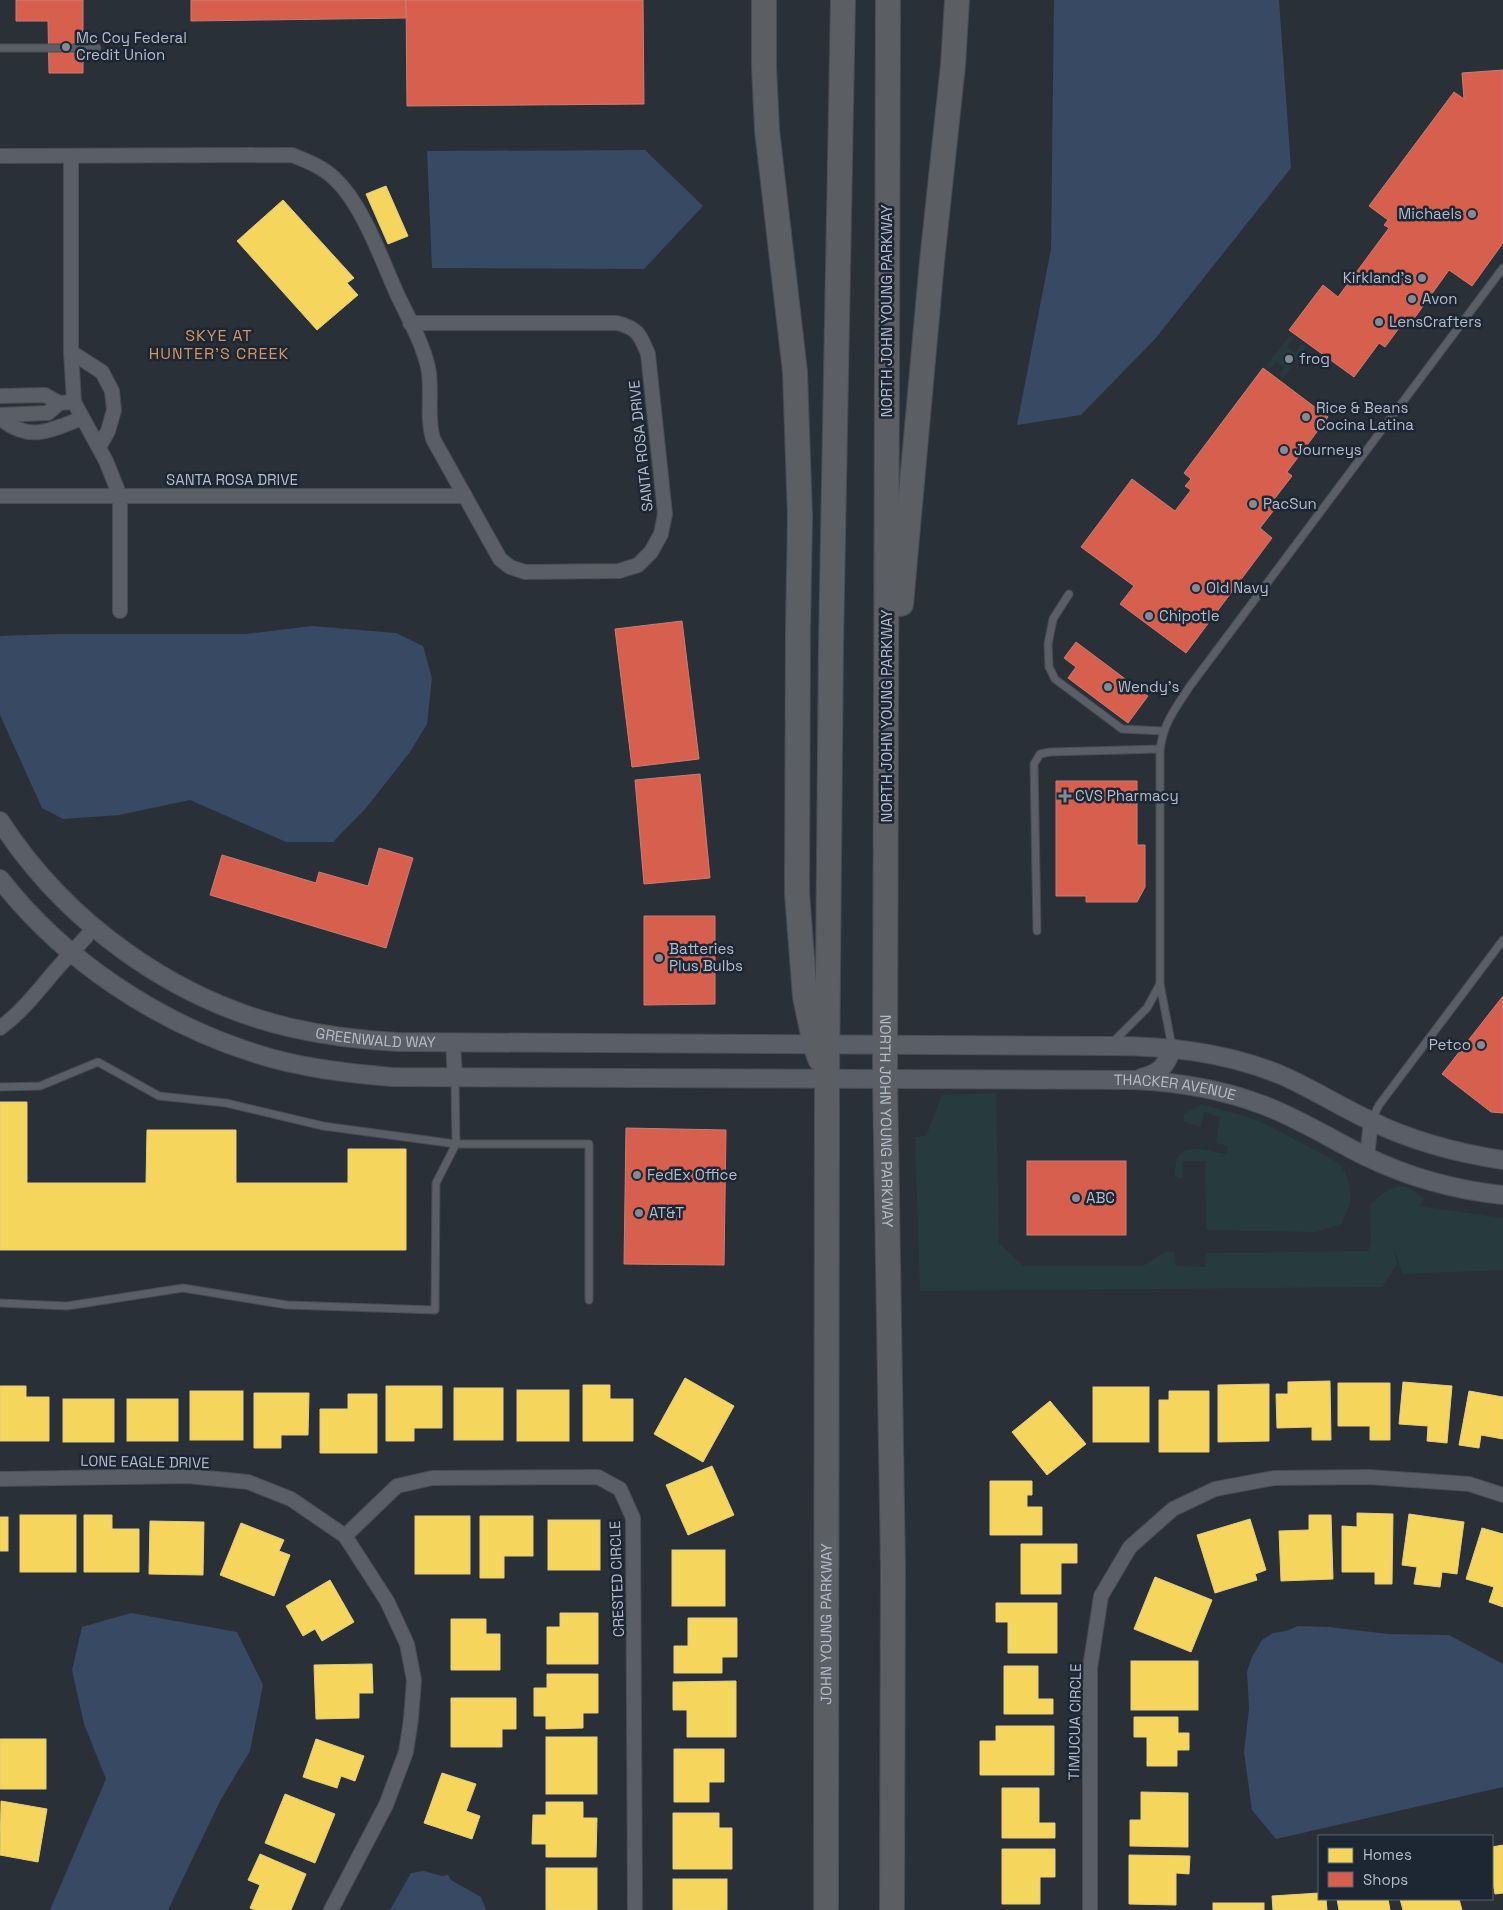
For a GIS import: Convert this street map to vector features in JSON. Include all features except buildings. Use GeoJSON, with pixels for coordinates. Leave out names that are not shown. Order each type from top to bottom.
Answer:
{"type":"FeatureCollection","features":[{"type":"Feature","properties":{"kind":"highway"},"geometry":{"type":"LineString","coordinates":[[764,0],[764,67],[767,130],[795,372],[800,517],[797,893],[805,997],[821,1044],[827,1079]]}},
{"type":"Feature","properties":{"kind":"highway"},"geometry":{"type":"LineString","coordinates":[[821,1044],[831,644],[843,0]]}},
{"type":"Feature","properties":{"kind":"highway","name":"NORTH JOHN YOUNG PARKWAY"},"geometry":{"type":"LineString","coordinates":[[888,0],[885,1079],[891,1433],[892,1910]]}},
{"type":"Feature","properties":{"kind":"highway"},"geometry":{"type":"LineString","coordinates":[[887,835],[901,602],[932,261],[953,65],[957,0]]}},
{"type":"Feature","properties":{"kind":"highway","name":"JOHN YOUNG PARKWAY"},"geometry":{"type":"LineString","coordinates":[[826,1910],[827,1079]]}},
{"type":"Feature","properties":{"kind":"street","name":"SANTA ROSA DRIVE"},"geometry":{"type":"LineString","coordinates":[[0,156],[292,155],[314,164],[335,178],[356,203],[410,323],[424,354],[429,370],[429,426],[433,439],[500,559],[510,567],[525,572],[619,571],[638,565],[651,552],[661,534],[665,514],[648,354],[641,336],[631,326],[617,323],[410,323]]}},
{"type":"Feature","properties":{"kind":"street"},"geometry":{"type":"LineString","coordinates":[[72,156],[71,352],[74,402],[99,447],[120,496],[120,610]]}},
{"type":"Feature","properties":{"kind":"street"},"geometry":{"type":"LineString","coordinates":[[71,352],[102,372],[112,391],[114,410],[108,431],[99,447]]}},
{"type":"Feature","properties":{"kind":"street"},"geometry":{"type":"LineString","coordinates":[[0,396],[45,396],[58,403],[74,402]]}},
{"type":"Feature","properties":{"kind":"street"},"geometry":{"type":"LineString","coordinates":[[0,416],[48,413],[58,403]]}},
{"type":"Feature","properties":{"kind":"street"},"geometry":{"type":"LineString","coordinates":[[0,416],[11,427],[22,431],[45,432],[82,418]]}},
{"type":"Feature","properties":{"kind":"street","name":"SANTA ROSA DRIVE"},"geometry":{"type":"LineString","coordinates":[[0,496],[465,496]]}},
{"type":"Feature","properties":{"kind":"street","name":"GREENWALD WAY"},"geometry":{"type":"LineString","coordinates":[[0,820],[29,861],[59,895],[94,928],[133,957],[201,996],[248,1015],[291,1028],[326,1035],[397,1042],[821,1044]]}},
{"type":"Feature","properties":{"kind":"street"},"geometry":{"type":"LineString","coordinates":[[0,879],[34,919],[102,976],[137,1000],[208,1036],[257,1054],[298,1065],[343,1073],[392,1077],[827,1079]]}},
{"type":"Feature","properties":{"kind":"street"},"geometry":{"type":"LineString","coordinates":[[0,1028],[13,1019],[28,1004],[94,928]]}},
{"type":"Feature","properties":{"kind":"street"},"geometry":{"type":"LineString","coordinates":[[453,1042],[455,1078]]}},
{"type":"Feature","properties":{"kind":"street"},"geometry":{"type":"LineString","coordinates":[[821,1044],[1110,1046],[1172,1048],[1210,1053],[1281,1076],[1371,1121],[1438,1147],[1503,1160]]}},
{"type":"Feature","properties":{"kind":"street"},"geometry":{"type":"LineString","coordinates":[[1133,1080],[1153,1075],[1163,1068],[1172,1048]]}},
{"type":"Feature","properties":{"kind":"street","name":"THACKER AVENUE"},"geometry":{"type":"LineString","coordinates":[[827,1079],[1133,1080],[1168,1082],[1233,1095],[1264,1105],[1367,1157],[1426,1179],[1470,1191],[1503,1195]]}},
{"type":"Feature","properties":{"kind":"street"},"geometry":{"type":"LineString","coordinates":[[1367,1157],[1371,1121]]}},
{"type":"Feature","properties":{"kind":"street","name":"LONE EAGLE DRIVE"},"geometry":{"type":"LineString","coordinates":[[0,1478],[188,1476],[248,1482],[291,1499],[345,1536],[387,1601],[407,1644],[414,1680],[406,1752],[386,1805],[331,1910]]}},
{"type":"Feature","properties":{"kind":"street","name":"CRESTED CIRCLE"},"geometry":{"type":"LineString","coordinates":[[345,1536],[397,1486],[432,1478],[598,1477],[620,1489],[634,1518],[635,1910]]}},
{"type":"Feature","properties":{"kind":"street","name":"TIMUCUA CIRCLE"},"geometry":{"type":"LineString","coordinates":[[1090,1910],[1090,1668],[1102,1596],[1130,1547],[1173,1509],[1215,1488],[1274,1478],[1369,1477],[1468,1484],[1503,1494]]}},
{"type":"Feature","properties":{"kind":"lane"},"geometry":{"type":"LineString","coordinates":[[0,48],[97,48]]}},
{"type":"Feature","properties":{"kind":"lane"},"geometry":{"type":"LineString","coordinates":[[1172,1048],[1160,984],[1160,749],[1163,731],[1190,686],[1503,268]]}},
{"type":"Feature","properties":{"kind":"lane"},"geometry":{"type":"LineString","coordinates":[[1069,594],[1053,619],[1048,644],[1049,667],[1055,679],[1122,729],[1163,731]]}},
{"type":"Feature","properties":{"kind":"lane"},"geometry":{"type":"LineString","coordinates":[[1037,931],[1034,764],[1040,754],[1050,752],[1160,749]]}},
{"type":"Feature","properties":{"kind":"lane"},"geometry":{"type":"LineString","coordinates":[[1371,1121],[1379,1105],[1503,940]]}},
{"type":"Feature","properties":{"kind":"lane"},"geometry":{"type":"LineString","coordinates":[[1110,1046],[1147,1008],[1160,984]]}},
{"type":"Feature","properties":{"kind":"lane"},"geometry":{"type":"LineString","coordinates":[[0,1087],[40,1086],[98,1062],[159,1096],[226,1103],[323,1126],[456,1144],[590,1144],[589,1300]]}},
{"type":"Feature","properties":{"kind":"lane"},"geometry":{"type":"LineString","coordinates":[[0,1303],[67,1306],[183,1288],[287,1305],[435,1310],[436,1183],[456,1144],[455,1078]]}},
{"type":"Feature","properties":{"kind":"green space"},"geometry":{"type":"Polygon","coordinates":[[[1290,335],[1294,338],[1287,347],[1295,353],[1302,344],[1306,347],[1283,378],[1279,375],[1285,366],[1280,365],[1277,361],[1270,369],[1266,366],[1290,335]]]}},
{"type":"Feature","properties":{"kind":"green space"},"geometry":{"type":"Polygon","coordinates":[[[996,1093],[999,1243],[1023,1266],[1143,1266],[1165,1252],[1175,1252],[1176,1266],[1205,1267],[1206,1253],[1368,1251],[1371,1244],[1370,1205],[1389,1190],[1400,1186],[1413,1190],[1424,1199],[1419,1206],[1503,1218],[1503,1270],[1402,1274],[1394,1247],[1397,1264],[1382,1287],[920,1291],[915,1137],[926,1136],[942,1095],[996,1093]]]}},
{"type":"Feature","properties":{"kind":"green space"},"geometry":{"type":"Polygon","coordinates":[[[1202,1104],[1265,1124],[1337,1162],[1346,1175],[1350,1192],[1348,1210],[1341,1224],[1316,1232],[1206,1230],[1205,1161],[1183,1161],[1182,1179],[1175,1176],[1176,1164],[1179,1156],[1184,1151],[1199,1149],[1226,1154],[1228,1146],[1216,1143],[1220,1117],[1204,1112],[1201,1127],[1184,1122],[1184,1114],[1202,1104]]]}},
{"type":"Feature","properties":{"kind":"water"},"geometry":{"type":"Polygon","coordinates":[[[1054,0],[1279,0],[1291,168],[1155,339],[1081,415],[1017,425],[1051,249],[1054,0]]]}},
{"type":"Feature","properties":{"kind":"water"},"geometry":{"type":"Polygon","coordinates":[[[645,150],[703,206],[644,269],[432,268],[427,151],[645,150]]]}},
{"type":"Feature","properties":{"kind":"water"},"geometry":{"type":"Polygon","coordinates":[[[312,626],[396,633],[423,646],[432,678],[427,724],[410,752],[366,808],[333,842],[286,842],[190,800],[119,815],[63,819],[42,808],[0,715],[0,636],[58,634],[245,634],[312,626]]]}},
{"type":"Feature","properties":{"kind":"water"},"geometry":{"type":"Polygon","coordinates":[[[131,1613],[237,1632],[263,1685],[250,1751],[220,1801],[168,1910],[50,1910],[106,1779],[84,1724],[72,1670],[82,1627],[131,1613]]]}},
{"type":"Feature","properties":{"kind":"water"},"geometry":{"type":"Polygon","coordinates":[[[1298,1626],[1329,1627],[1389,1634],[1449,1635],[1503,1664],[1503,1787],[1276,1839],[1252,1810],[1244,1752],[1249,1709],[1247,1672],[1252,1657],[1262,1640],[1273,1633],[1286,1631],[1298,1626]]]}},
{"type":"Feature","properties":{"kind":"water"},"geometry":{"type":"Polygon","coordinates":[[[424,1871],[442,1876],[448,1875],[451,1880],[481,1897],[486,1910],[390,1910],[411,1873],[424,1871]]]}},
{"type":"Feature","properties":{"kind":"place","name":"Mc Coy Federal Credit Union"},"geometry":{"type":"Point","coordinates":[66,47]}},
{"type":"Feature","properties":{"kind":"place","name":"Michaels"},"geometry":{"type":"Point","coordinates":[1472,214]}},
{"type":"Feature","properties":{"kind":"place","name":"Kirkland's"},"geometry":{"type":"Point","coordinates":[1422,278]}},
{"type":"Feature","properties":{"kind":"place","name":"Avon"},"geometry":{"type":"Point","coordinates":[1412,299]}},
{"type":"Feature","properties":{"kind":"place","name":"LensCrafters"},"geometry":{"type":"Point","coordinates":[1379,322]}},
{"type":"Feature","properties":{"kind":"place","name":"frog"},"geometry":{"type":"Point","coordinates":[1289,359]}},
{"type":"Feature","properties":{"kind":"place","name":"Rice & Beans Cocina Latina"},"geometry":{"type":"Point","coordinates":[1306,417]}},
{"type":"Feature","properties":{"kind":"place","name":"Journeys"},"geometry":{"type":"Point","coordinates":[1284,450]}},
{"type":"Feature","properties":{"kind":"place","name":"PacSun"},"geometry":{"type":"Point","coordinates":[1253,504]}},
{"type":"Feature","properties":{"kind":"place","name":"Old Navy"},"geometry":{"type":"Point","coordinates":[1196,588]}},
{"type":"Feature","properties":{"kind":"place","name":"Chipotle"},"geometry":{"type":"Point","coordinates":[1149,616]}},
{"type":"Feature","properties":{"kind":"place","name":"Wendy's"},"geometry":{"type":"Point","coordinates":[1108,687]}},
{"type":"Feature","properties":{"kind":"place","name":"CVS Pharmacy"},"geometry":{"type":"Point","coordinates":[1065,796]}},
{"type":"Feature","properties":{"kind":"place","name":"Batteries Plus Bulbs"},"geometry":{"type":"Point","coordinates":[659,958]}},
{"type":"Feature","properties":{"kind":"place","name":"Petco"},"geometry":{"type":"Point","coordinates":[1481,1045]}},
{"type":"Feature","properties":{"kind":"place","name":"FedEx Office"},"geometry":{"type":"Point","coordinates":[637,1175]}},
{"type":"Feature","properties":{"kind":"place","name":"ABC"},"geometry":{"type":"Point","coordinates":[1076,1198]}},
{"type":"Feature","properties":{"kind":"place","name":"AT&T"},"geometry":{"type":"Point","coordinates":[639,1213]}},
{"type":"Feature","properties":{"kind":"district","name":"SKYE AT HUNTER'S CREEK"},"geometry":{"type":"Point","coordinates":[219,344]}}]}
